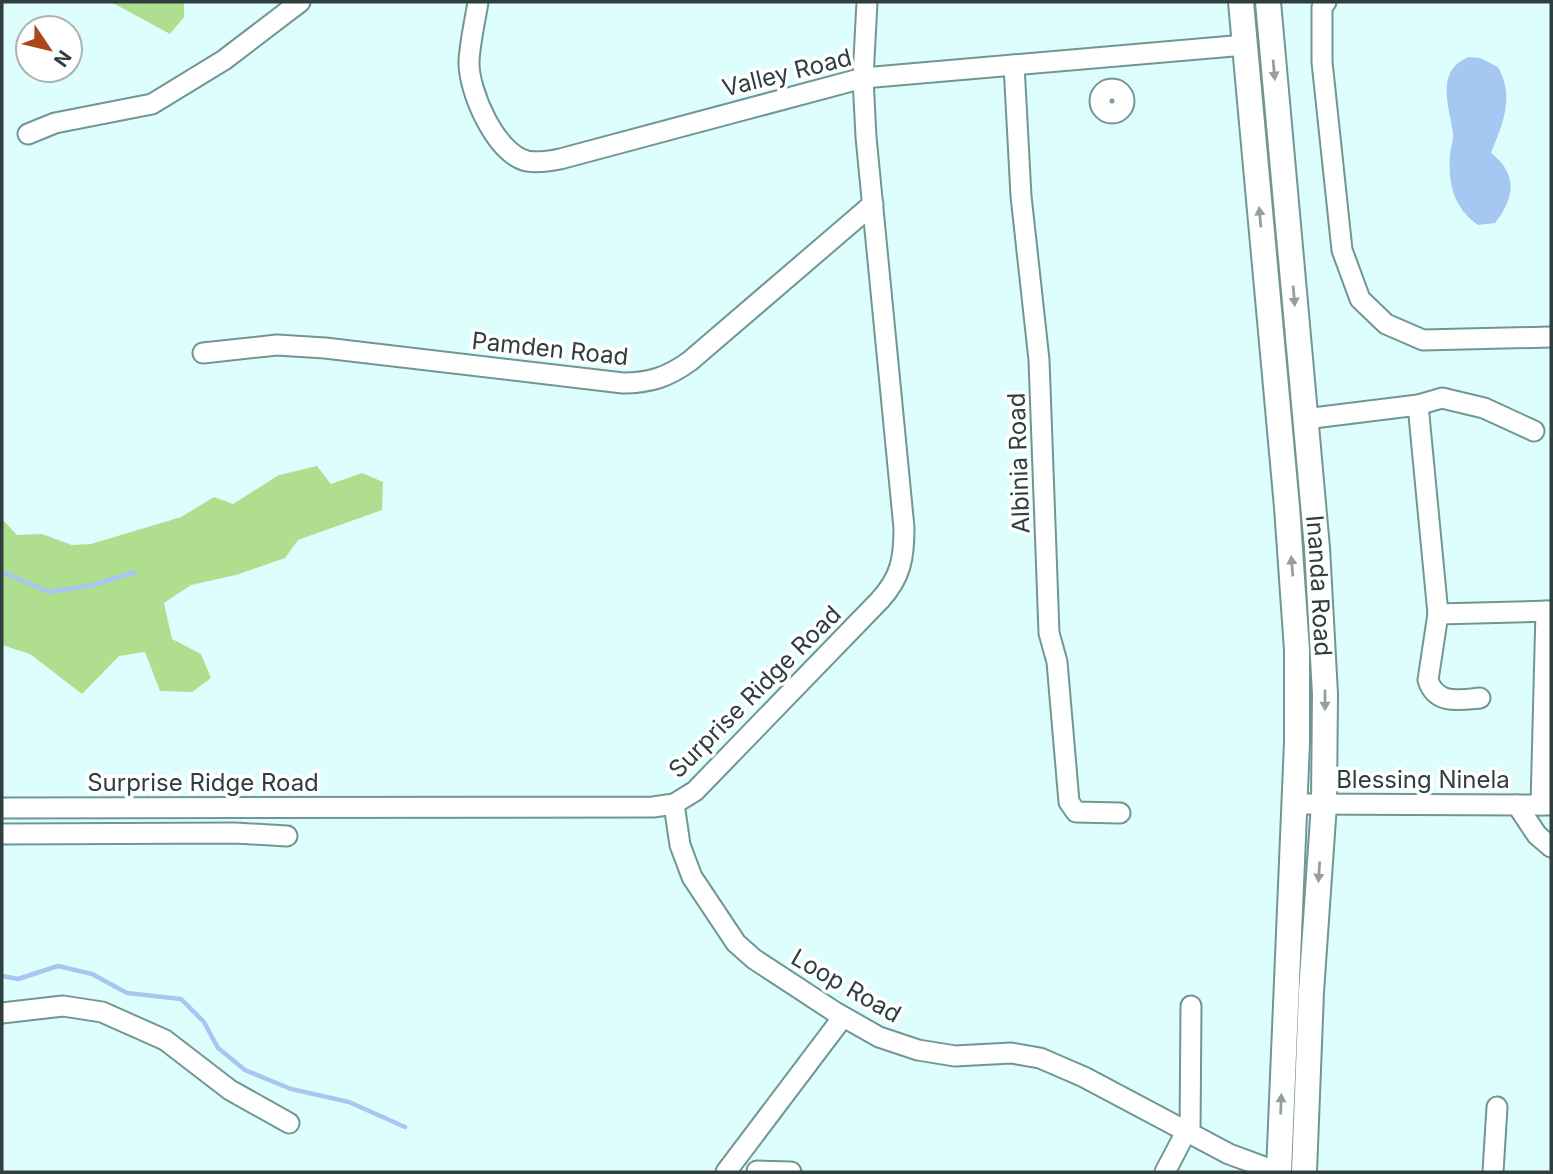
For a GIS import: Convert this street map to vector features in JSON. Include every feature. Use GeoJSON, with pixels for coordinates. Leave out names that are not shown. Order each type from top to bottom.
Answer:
{"type":"FeatureCollection","features":[{"type":"Feature","properties":{"kind":"main road","name":"Inanda Road"},"geometry":{"type":"LineString","coordinates":[[1241,2],[1287,506],[1297,650],[1294,804],[1279,1172]]}},
{"type":"Feature","properties":{"kind":"main road","name":"Inanda Road"},"geometry":{"type":"LineString","coordinates":[[1268,2],[1323,638],[1324,804],[1311,992],[1304,1172]]}},
{"type":"Feature","properties":{"kind":"main road"},"geometry":{"type":"LineString","coordinates":[[1297,650],[1310,647],[1323,638]]}},
{"type":"Feature","properties":{"kind":"main road"},"geometry":{"type":"LineString","coordinates":[[1283,1047],[1299,1044],[1305,1002],[1311,992]]}},
{"type":"Feature","properties":{"kind":"street"},"geometry":{"type":"LineString","coordinates":[[28,134],[55,123],[152,104],[224,60],[300,2]]}},
{"type":"Feature","properties":{"kind":"street","name":"Valley Road"},"geometry":{"type":"LineString","coordinates":[[478,2],[469,62],[473,88],[497,136],[510,151],[526,161],[560,159],[863,78],[1245,45]]}},
{"type":"Feature","properties":{"kind":"street","name":"Surprise Ridge Road"},"geometry":{"type":"LineString","coordinates":[[2,807],[653,807],[674,804],[711,776],[867,614],[895,582],[902,566],[904,528],[863,78],[867,2]]}},
{"type":"Feature","properties":{"kind":"street"},"geometry":{"type":"LineString","coordinates":[[1326,2],[1322,7],[1322,62],[1342,250],[1360,299],[1386,324],[1423,340],[1551,337]]}},
{"type":"Feature","properties":{"kind":"street"},"geometry":{"type":"LineString","coordinates":[[1110,56],[1110,89]]}},
{"type":"Feature","properties":{"kind":"street","name":"Albinia Road"},"geometry":{"type":"LineString","coordinates":[[1014,65],[1021,196],[1039,360],[1049,633],[1057,662],[1069,802],[1076,812],[1120,813]]}},
{"type":"Feature","properties":{"kind":"street","name":"Pamden Road"},"geometry":{"type":"LineString","coordinates":[[203,353],[245,347],[297,346],[623,383],[650,381],[674,373],[690,361],[873,204]]}},
{"type":"Feature","properties":{"kind":"street"},"geometry":{"type":"LineString","coordinates":[[1305,419],[1418,405],[1442,398],[1465,403],[1534,431]]}},
{"type":"Feature","properties":{"kind":"street"},"geometry":{"type":"LineString","coordinates":[[1418,405],[1438,614],[1427,667],[1429,686],[1436,694],[1448,700],[1480,698]]}},
{"type":"Feature","properties":{"kind":"street"},"geometry":{"type":"LineString","coordinates":[[1438,614],[1549,611],[1546,805]]}},
{"type":"Feature","properties":{"kind":"street","name":"Loop Road"},"geometry":{"type":"LineString","coordinates":[[674,804],[682,854],[692,877],[736,943],[754,959],[843,1017],[879,1037],[934,1054],[1011,1053],[1040,1058],[1084,1077],[1230,1154],[1279,1172]]}},
{"type":"Feature","properties":{"kind":"street","name":"Blessing Ninela"},"geometry":{"type":"LineString","coordinates":[[1294,804],[1546,805]]}},
{"type":"Feature","properties":{"kind":"street"},"geometry":{"type":"LineString","coordinates":[[1517,805],[1537,835],[1551,847]]}},
{"type":"Feature","properties":{"kind":"street"},"geometry":{"type":"LineString","coordinates":[[2,834],[235,833],[287,836]]}},
{"type":"Feature","properties":{"kind":"street"},"geometry":{"type":"LineString","coordinates":[[2,1013],[63,1006],[102,1012],[165,1040],[230,1090],[289,1122]]}},
{"type":"Feature","properties":{"kind":"street"},"geometry":{"type":"LineString","coordinates":[[1165,1172],[1188,1133],[1191,1006]]}},
{"type":"Feature","properties":{"kind":"street"},"geometry":{"type":"LineString","coordinates":[[726,1172],[843,1017]]}},
{"type":"Feature","properties":{"kind":"street"},"geometry":{"type":"LineString","coordinates":[[1493,1172],[1497,1107]]}},
{"type":"Feature","properties":{"kind":"street"},"geometry":{"type":"LineString","coordinates":[[757,1171],[791,1172]]}},
{"type":"Feature","properties":{"kind":"green space"},"geometry":{"type":"Polygon","coordinates":[[[111,2],[184,2],[184,17],[170,34],[111,2]]]}},
{"type":"Feature","properties":{"kind":"green space"},"geometry":{"type":"Polygon","coordinates":[[[317,466],[331,484],[362,473],[383,482],[382,510],[298,540],[285,558],[236,575],[191,585],[164,603],[172,639],[201,654],[211,678],[192,692],[160,691],[145,652],[119,656],[82,694],[30,654],[2,645],[2,519],[17,535],[42,534],[72,545],[91,544],[181,517],[214,497],[233,504],[279,475],[317,466]]]}},
{"type":"Feature","properties":{"kind":"water"},"geometry":{"type":"Polygon","coordinates":[[[1469,57],[1480,58],[1498,67],[1506,89],[1503,121],[1491,153],[1506,169],[1511,186],[1510,195],[1495,223],[1478,225],[1458,203],[1450,175],[1453,135],[1447,100],[1448,79],[1458,63],[1469,57]]]}},
{"type":"Feature","properties":{"kind":"waterway"},"geometry":{"type":"LineString","coordinates":[[2,572],[49,592],[93,585],[135,572]]}},
{"type":"Feature","properties":{"kind":"waterway"},"geometry":{"type":"LineString","coordinates":[[2,976],[18,979],[58,966],[92,974],[127,993],[181,999],[204,1022],[218,1048],[245,1070],[291,1089],[349,1102],[405,1127]]}}]}
